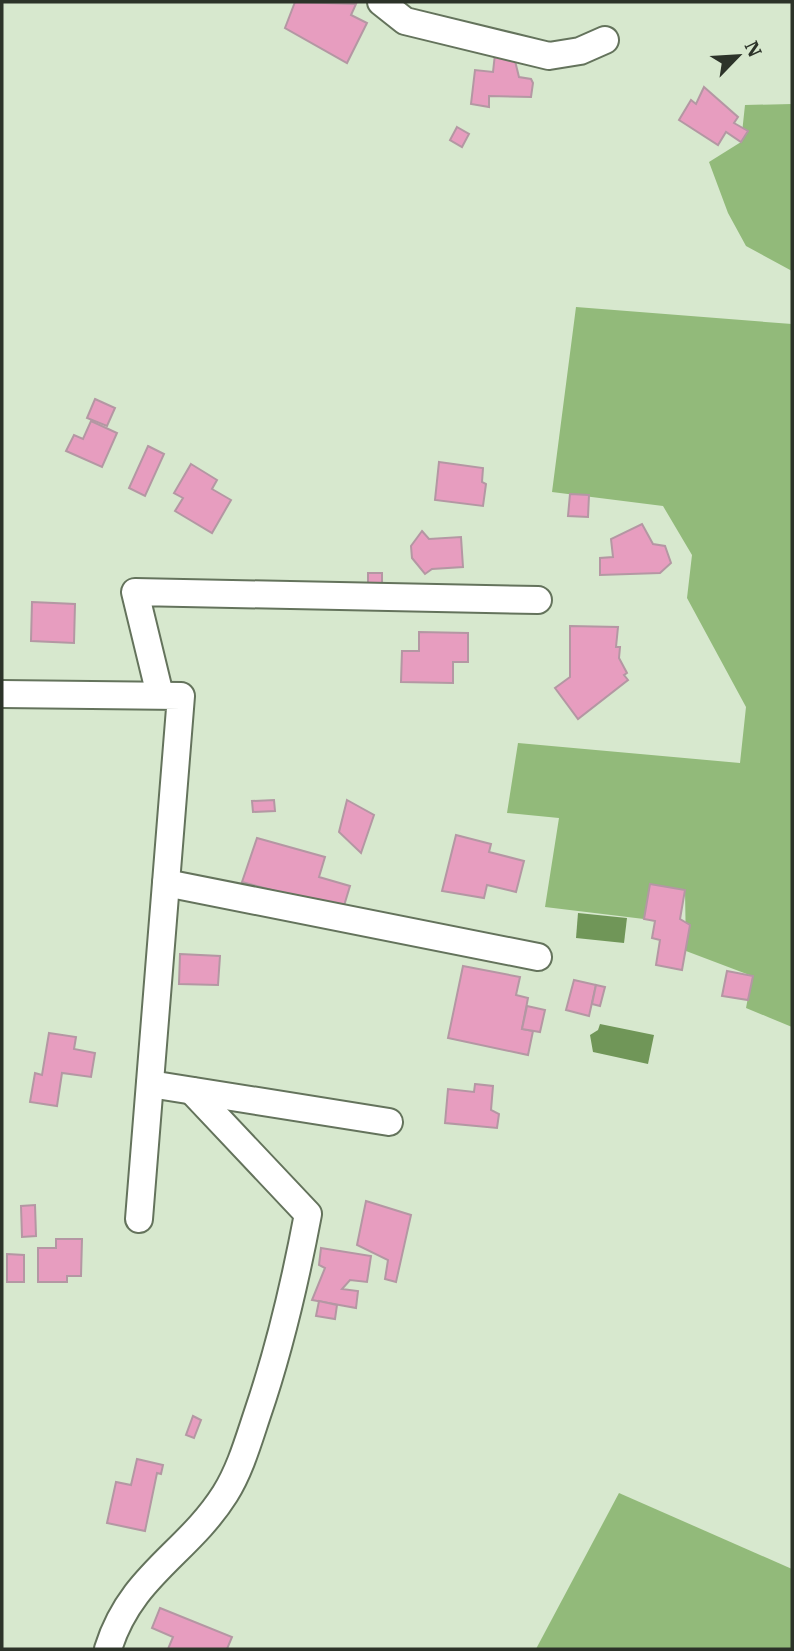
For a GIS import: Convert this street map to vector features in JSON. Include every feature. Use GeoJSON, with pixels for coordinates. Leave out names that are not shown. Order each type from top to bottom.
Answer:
{"type":"FeatureCollection","features":[{"type":"Feature","properties":{"kind":"street"},"geometry":{"type":"LineString","coordinates":[[381,2],[405,21],[549,56],[580,51],[605,40]]}},
{"type":"Feature","properties":{"kind":"street"},"geometry":{"type":"LineString","coordinates":[[160,695],[135,592],[538,600]]}},
{"type":"Feature","properties":{"kind":"street"},"geometry":{"type":"LineString","coordinates":[[2,694],[181,696],[139,1219]]}},
{"type":"Feature","properties":{"kind":"street"},"geometry":{"type":"LineString","coordinates":[[166,883],[538,957]]}},
{"type":"Feature","properties":{"kind":"street"},"geometry":{"type":"LineString","coordinates":[[150,1084],[389,1122]]}},
{"type":"Feature","properties":{"kind":"street"},"geometry":{"type":"LineString","coordinates":[[107,1649],[125,1606],[154,1571],[209,1516],[235,1473],[279,1350],[292,1301],[307,1214],[192,1091]]}},
{"type":"Feature","properties":{"kind":"shaded area"},"geometry":{"type":"Polygon","coordinates":[[[792,104],[792,271],[746,246],[728,213],[709,162],[741,142],[745,105],[792,104]]]}},
{"type":"Feature","properties":{"kind":"shaded area"},"geometry":{"type":"Polygon","coordinates":[[[576,307],[792,324],[792,1027],[746,1008],[752,976],[686,951],[685,890],[650,884],[644,919],[545,907],[559,818],[507,813],[518,743],[740,763],[746,707],[687,598],[692,555],[663,506],[552,492],[576,307]]]}},
{"type":"Feature","properties":{"kind":"shaded area"},"geometry":{"type":"Polygon","coordinates":[[[578,913],[627,918],[624,943],[576,938],[578,913]]]}},
{"type":"Feature","properties":{"kind":"shaded area"},"geometry":{"type":"Polygon","coordinates":[[[600,1024],[654,1035],[648,1064],[593,1052],[590,1035],[598,1030],[600,1024]]]}},
{"type":"Feature","properties":{"kind":"shaded area"},"geometry":{"type":"Polygon","coordinates":[[[619,1493],[792,1569],[792,1649],[536,1649],[619,1493]]]}},
{"type":"Feature","properties":{"kind":"building"},"geometry":{"type":"Polygon","coordinates":[[[295,2],[356,4],[351,15],[367,23],[347,63],[285,28],[295,2]]]}},
{"type":"Feature","properties":{"kind":"building"},"geometry":{"type":"Polygon","coordinates":[[[495,54],[514,57],[519,77],[531,79],[533,83],[531,97],[489,96],[489,107],[471,104],[475,70],[493,72],[495,54]]]}},
{"type":"Feature","properties":{"kind":"building"},"geometry":{"type":"Polygon","coordinates":[[[704,87],[738,117],[734,123],[748,131],[741,142],[726,132],[718,145],[679,120],[691,100],[696,104],[704,87]]]}},
{"type":"Feature","properties":{"kind":"building"},"geometry":{"type":"Polygon","coordinates":[[[457,127],[469,134],[462,147],[450,140],[457,127]]]}},
{"type":"Feature","properties":{"kind":"building"},"geometry":{"type":"Polygon","coordinates":[[[95,399],[115,408],[107,426],[87,418],[95,399]]]}},
{"type":"Feature","properties":{"kind":"building"},"geometry":{"type":"Polygon","coordinates":[[[91,421],[117,433],[102,467],[66,451],[74,435],[83,439],[91,421]]]}},
{"type":"Feature","properties":{"kind":"building"},"geometry":{"type":"Polygon","coordinates":[[[148,446],[164,454],[145,496],[129,488],[148,446]]]}},
{"type":"Feature","properties":{"kind":"building"},"geometry":{"type":"Polygon","coordinates":[[[439,462],[483,468],[482,482],[486,484],[483,506],[435,500],[439,462]]]}},
{"type":"Feature","properties":{"kind":"building"},"geometry":{"type":"Polygon","coordinates":[[[191,464],[217,480],[212,489],[231,500],[212,533],[175,511],[183,498],[174,493],[191,464]]]}},
{"type":"Feature","properties":{"kind":"building"},"geometry":{"type":"Polygon","coordinates":[[[570,494],[589,495],[588,517],[568,516],[570,494]]]}},
{"type":"Feature","properties":{"kind":"building"},"geometry":{"type":"Polygon","coordinates":[[[642,524],[653,544],[665,546],[671,563],[660,573],[600,575],[600,558],[613,557],[611,539],[642,524]]]}},
{"type":"Feature","properties":{"kind":"building"},"geometry":{"type":"Polygon","coordinates":[[[422,531],[429,539],[461,537],[463,567],[432,569],[425,574],[412,558],[411,546],[422,531]]]}},
{"type":"Feature","properties":{"kind":"building"},"geometry":{"type":"Polygon","coordinates":[[[368,573],[382,573],[382,585],[368,585],[368,573]]]}},
{"type":"Feature","properties":{"kind":"building"},"geometry":{"type":"Polygon","coordinates":[[[32,602],[75,604],[74,643],[31,641],[32,602]]]}},
{"type":"Feature","properties":{"kind":"building"},"geometry":{"type":"Polygon","coordinates":[[[570,626],[618,627],[616,647],[620,647],[619,658],[628,680],[578,719],[555,688],[570,677],[570,626]]]}},
{"type":"Feature","properties":{"kind":"building"},"geometry":{"type":"Polygon","coordinates":[[[419,632],[468,633],[468,662],[453,662],[453,683],[401,682],[402,651],[419,651],[419,632]]]}},
{"type":"Feature","properties":{"kind":"building"},"geometry":{"type":"Polygon","coordinates":[[[274,800],[275,811],[253,812],[252,801],[274,800]]]}},
{"type":"Feature","properties":{"kind":"building"},"geometry":{"type":"Polygon","coordinates":[[[347,800],[374,815],[361,853],[339,832],[347,800]]]}},
{"type":"Feature","properties":{"kind":"building"},"geometry":{"type":"Polygon","coordinates":[[[456,835],[491,844],[489,852],[524,861],[516,892],[487,885],[484,898],[442,891],[456,835]]]}},
{"type":"Feature","properties":{"kind":"building"},"geometry":{"type":"Polygon","coordinates":[[[257,838],[325,857],[319,877],[350,886],[343,909],[242,882],[257,838]]]}},
{"type":"Feature","properties":{"kind":"building"},"geometry":{"type":"Polygon","coordinates":[[[650,884],[685,890],[680,919],[690,925],[682,970],[656,965],[660,940],[652,938],[655,921],[644,919],[650,884]]]}},
{"type":"Feature","properties":{"kind":"building"},"geometry":{"type":"Polygon","coordinates":[[[180,954],[220,956],[218,985],[179,984],[180,954]]]}},
{"type":"Feature","properties":{"kind":"building"},"geometry":{"type":"Polygon","coordinates":[[[463,966],[520,977],[516,995],[528,998],[522,1029],[533,1031],[528,1055],[448,1038],[463,966]]]}},
{"type":"Feature","properties":{"kind":"building"},"geometry":{"type":"Polygon","coordinates":[[[727,971],[753,976],[748,1000],[722,996],[727,971]]]}},
{"type":"Feature","properties":{"kind":"building"},"geometry":{"type":"Polygon","coordinates":[[[574,980],[596,985],[589,1016],[566,1010],[574,980]]]}},
{"type":"Feature","properties":{"kind":"building"},"geometry":{"type":"Polygon","coordinates":[[[596,985],[605,987],[600,1006],[592,1004],[596,985]]]}},
{"type":"Feature","properties":{"kind":"building"},"geometry":{"type":"Polygon","coordinates":[[[527,1006],[545,1010],[540,1032],[522,1029],[527,1006]]]}},
{"type":"Feature","properties":{"kind":"building"},"geometry":{"type":"Polygon","coordinates":[[[49,1033],[76,1037],[74,1049],[95,1053],[91,1077],[62,1073],[57,1106],[30,1102],[35,1073],[42,1075],[49,1033]]]}},
{"type":"Feature","properties":{"kind":"building"},"geometry":{"type":"Polygon","coordinates":[[[475,1084],[493,1086],[491,1110],[499,1114],[497,1128],[445,1123],[448,1089],[474,1092],[475,1084]]]}},
{"type":"Feature","properties":{"kind":"building"},"geometry":{"type":"Polygon","coordinates":[[[366,1201],[411,1215],[396,1282],[385,1279],[388,1260],[357,1245],[366,1201]]]}},
{"type":"Feature","properties":{"kind":"building"},"geometry":{"type":"Polygon","coordinates":[[[35,1205],[36,1236],[22,1237],[21,1206],[35,1205]]]}},
{"type":"Feature","properties":{"kind":"building"},"geometry":{"type":"Polygon","coordinates":[[[56,1239],[82,1239],[81,1276],[67,1276],[67,1282],[38,1282],[38,1248],[56,1248],[56,1239]]]}},
{"type":"Feature","properties":{"kind":"building"},"geometry":{"type":"Polygon","coordinates":[[[321,1248],[371,1256],[367,1282],[350,1280],[342,1289],[358,1291],[356,1308],[312,1300],[325,1268],[319,1265],[321,1248]]]}},
{"type":"Feature","properties":{"kind":"building"},"geometry":{"type":"Polygon","coordinates":[[[7,1254],[24,1255],[24,1282],[7,1282],[7,1254]]]}},
{"type":"Feature","properties":{"kind":"building"},"geometry":{"type":"Polygon","coordinates":[[[319,1301],[337,1305],[335,1319],[316,1316],[319,1301]]]}},
{"type":"Feature","properties":{"kind":"building"},"geometry":{"type":"Polygon","coordinates":[[[193,1416],[201,1420],[194,1438],[186,1435],[193,1416]]]}},
{"type":"Feature","properties":{"kind":"building"},"geometry":{"type":"Polygon","coordinates":[[[137,1459],[163,1465],[161,1474],[157,1473],[145,1531],[107,1523],[116,1482],[131,1485],[137,1459]]]}},
{"type":"Feature","properties":{"kind":"building"},"geometry":{"type":"Polygon","coordinates":[[[160,1608],[232,1637],[227,1649],[168,1649],[173,1637],[152,1628],[160,1608]]]}}]}
